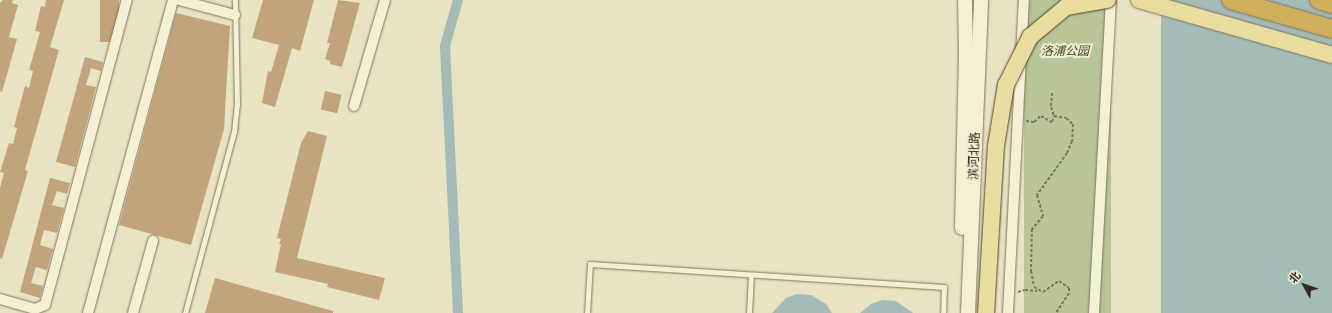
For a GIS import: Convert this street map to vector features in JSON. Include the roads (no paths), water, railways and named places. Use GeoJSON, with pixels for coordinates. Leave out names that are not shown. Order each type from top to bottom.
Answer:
{"type":"FeatureCollection","features":[{"type":"Feature","properties":{"kind":"highway"},"geometry":{"type":"LineString","coordinates":[[1231,0],[1332,29]]}},
{"type":"Feature","properties":{"kind":"highway"},"geometry":{"type":"LineString","coordinates":[[1319,0],[1332,4]]}},
{"type":"Feature","properties":{"kind":"main road","name":"滨河北路"},"geometry":{"type":"LineString","coordinates":[[958,313],[966,55],[965,0]]}},
{"type":"Feature","properties":{"kind":"main road","name":"滨河北路"},"geometry":{"type":"LineString","coordinates":[[968,313],[981,0]]}},
{"type":"Feature","properties":{"kind":"main road"},"geometry":{"type":"LineString","coordinates":[[986,313],[996,146],[1006,85],[1030,37],[1066,7],[1107,0]]}},
{"type":"Feature","properties":{"kind":"main road"},"geometry":{"type":"LineString","coordinates":[[1139,0],[1332,55]]}},
{"type":"Feature","properties":{"kind":"street"},"geometry":{"type":"LineString","coordinates":[[0,299],[35,309],[45,305],[127,0]]}},
{"type":"Feature","properties":{"kind":"street"},"geometry":{"type":"LineString","coordinates":[[88,313],[173,0]]}},
{"type":"Feature","properties":{"kind":"street"},"geometry":{"type":"LineString","coordinates":[[179,0],[235,15]]}},
{"type":"Feature","properties":{"kind":"street"},"geometry":{"type":"LineString","coordinates":[[354,106],[385,0]]}},
{"type":"Feature","properties":{"kind":"street"},"geometry":{"type":"LineString","coordinates":[[1008,313],[1024,0]]}},
{"type":"Feature","properties":{"kind":"street"},"geometry":{"type":"LineString","coordinates":[[1094,313],[1111,0]]}},
{"type":"Feature","properties":{"kind":"street"},"geometry":{"type":"LineString","coordinates":[[133,313],[153,242]]}},
{"type":"Feature","properties":{"kind":"lane"},"geometry":{"type":"LineString","coordinates":[[185,313],[234,132],[237,104],[235,0]]}},
{"type":"Feature","properties":{"kind":"lane"},"geometry":{"type":"LineString","coordinates":[[587,313],[590,264],[944,288],[943,313]]}},
{"type":"Feature","properties":{"kind":"lane"},"geometry":{"type":"LineString","coordinates":[[749,313],[751,275]]}},
{"type":"Feature","properties":{"kind":"water"},"geometry":{"type":"Polygon","coordinates":[[[1161,0],[1332,0],[1332,313],[1161,313],[1161,0]]]}},
{"type":"Feature","properties":{"kind":"water"},"geometry":{"type":"Polygon","coordinates":[[[797,294],[811,295],[826,304],[832,313],[772,313],[786,298],[797,294]]]}},
{"type":"Feature","properties":{"kind":"water"},"geometry":{"type":"Polygon","coordinates":[[[882,300],[896,301],[913,313],[860,313],[871,304],[882,300]]]}},
{"type":"Feature","properties":{"kind":"waterway"},"geometry":{"type":"LineString","coordinates":[[458,0],[445,46],[458,313]]}},
{"type":"Feature","properties":{"kind":"park label","name":"洛浦公园"},"geometry":{"type":"Point","coordinates":[1065,51]}}]}
